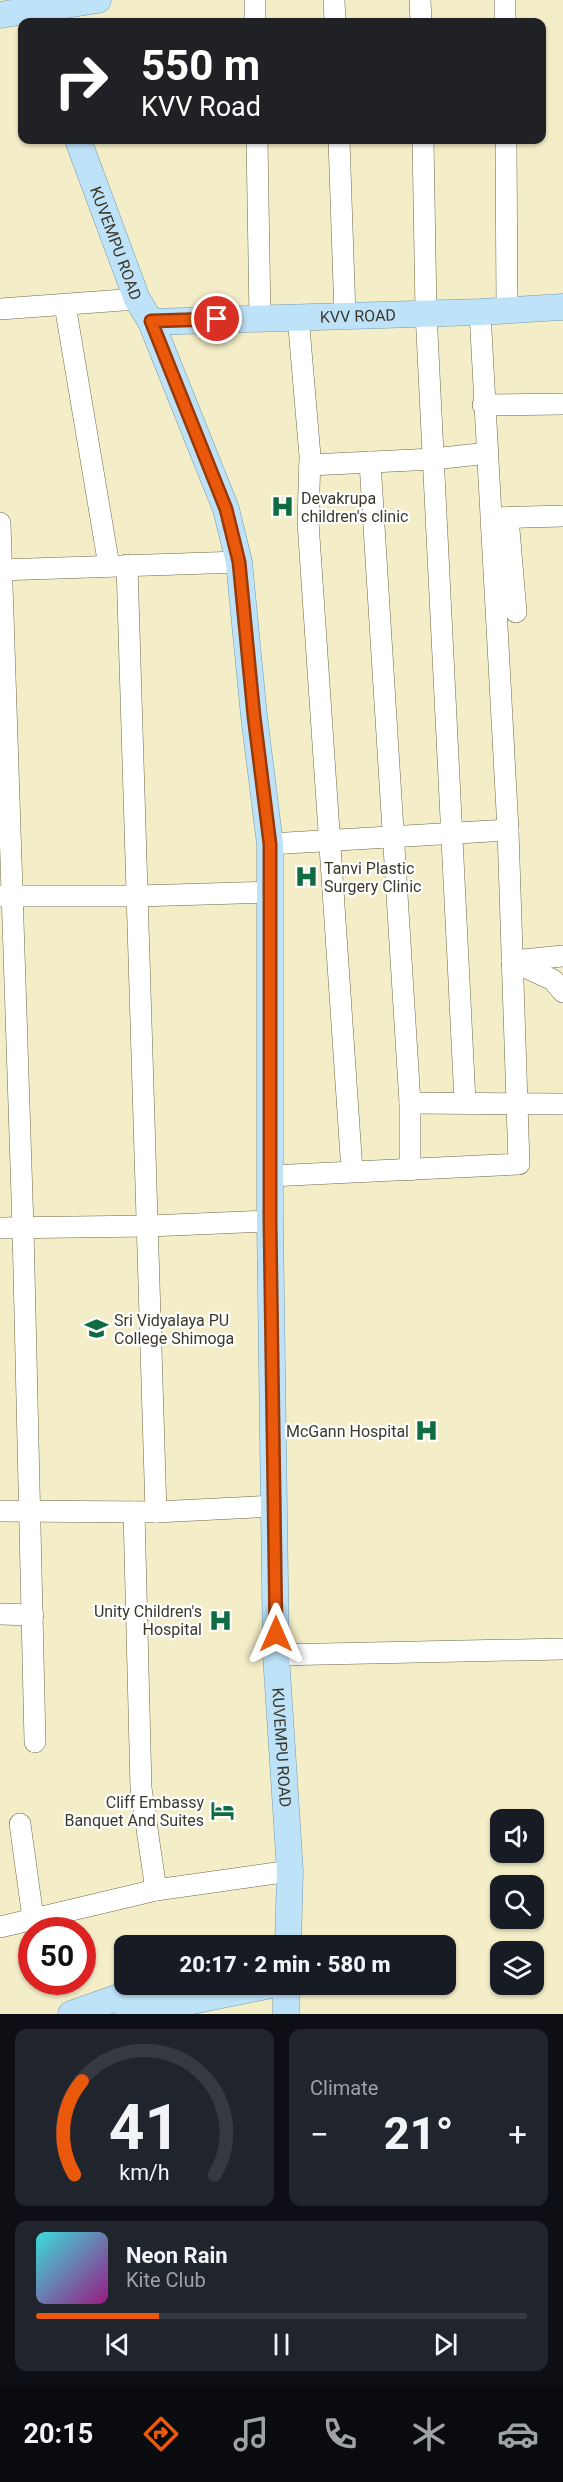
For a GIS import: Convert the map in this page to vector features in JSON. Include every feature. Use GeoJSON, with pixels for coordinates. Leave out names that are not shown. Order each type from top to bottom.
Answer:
{"type":"FeatureCollection","features":[{"type":"Feature","properties":{"kind":"main road"},"geometry":{"type":"LineString","coordinates":[[0,15],[98,0]]}},
{"type":"Feature","properties":{"kind":"main road","name":"KUVEMPU ROAD"},"geometry":{"type":"LineString","coordinates":[[80,144],[138,299],[151,321],[226,509],[239,562],[254,716],[270,844],[270,1221],[276,1655],[290,1871],[288,1935]]}},
{"type":"Feature","properties":{"kind":"main road","name":"KVV ROAD"},"geometry":{"type":"LineString","coordinates":[[151,321],[480,312],[563,307]]}},
{"type":"Feature","properties":{"kind":"main road"},"geometry":{"type":"LineString","coordinates":[[71,2014],[126,1995]]}},
{"type":"Feature","properties":{"kind":"main road"},"geometry":{"type":"LineString","coordinates":[[128,2014],[222,1995]]}},
{"type":"Feature","properties":{"kind":"main road"},"geometry":{"type":"LineString","coordinates":[[286,1995],[286,2014]]}},
{"type":"Feature","properties":{"kind":"street"},"geometry":{"type":"LineString","coordinates":[[255,0],[255,18]]}},
{"type":"Feature","properties":{"kind":"street"},"geometry":{"type":"LineString","coordinates":[[334,0],[334,18]]}},
{"type":"Feature","properties":{"kind":"street"},"geometry":{"type":"LineString","coordinates":[[420,0],[420,18]]}},
{"type":"Feature","properties":{"kind":"street"},"geometry":{"type":"LineString","coordinates":[[505,0],[506,18]]}},
{"type":"Feature","properties":{"kind":"street"},"geometry":{"type":"LineString","coordinates":[[257,144],[260,318]]}},
{"type":"Feature","properties":{"kind":"street"},"geometry":{"type":"LineString","coordinates":[[339,144],[345,315]]}},
{"type":"Feature","properties":{"kind":"street"},"geometry":{"type":"LineString","coordinates":[[423,144],[426,312],[465,1102]]}},
{"type":"Feature","properties":{"kind":"street"},"geometry":{"type":"LineString","coordinates":[[506,144],[507,309]]}},
{"type":"Feature","properties":{"kind":"street"},"geometry":{"type":"LineString","coordinates":[[0,309],[138,299]]}},
{"type":"Feature","properties":{"kind":"street"},"geometry":{"type":"LineString","coordinates":[[65,305],[118,566],[138,896],[156,1512]]}},
{"type":"Feature","properties":{"kind":"street"},"geometry":{"type":"LineString","coordinates":[[480,312],[483,405],[488,453],[516,612]]}},
{"type":"Feature","properties":{"kind":"street"},"geometry":{"type":"LineString","coordinates":[[298,316],[310,465],[308,522],[352,1171]]}},
{"type":"Feature","properties":{"kind":"street"},"geometry":{"type":"LineString","coordinates":[[483,405],[563,404]]}},
{"type":"Feature","properties":{"kind":"street"},"geometry":{"type":"LineString","coordinates":[[310,465],[434,459],[488,453]]}},
{"type":"Feature","properties":{"kind":"street"},"geometry":{"type":"LineString","coordinates":[[370,462],[410,1103],[410,1170]]}},
{"type":"Feature","properties":{"kind":"street"},"geometry":{"type":"LineString","coordinates":[[499,518],[563,516]]}},
{"type":"Feature","properties":{"kind":"street"},"geometry":{"type":"LineString","coordinates":[[270,1176],[519,1164],[499,518]]}},
{"type":"Feature","properties":{"kind":"street"},"geometry":{"type":"LineString","coordinates":[[0,523],[8,1029],[24,1228],[35,1742]]}},
{"type":"Feature","properties":{"kind":"street"},"geometry":{"type":"LineString","coordinates":[[1,570],[239,562]]}},
{"type":"Feature","properties":{"kind":"street"},"geometry":{"type":"LineString","coordinates":[[270,844],[508,830]]}},
{"type":"Feature","properties":{"kind":"street"},"geometry":{"type":"LineString","coordinates":[[6,896],[138,896],[270,892]]}},
{"type":"Feature","properties":{"kind":"street"},"geometry":{"type":"LineString","coordinates":[[512,961],[563,956]]}},
{"type":"Feature","properties":{"kind":"street"},"geometry":{"type":"LineString","coordinates":[[512,961],[553,980],[563,992]]}},
{"type":"Feature","properties":{"kind":"street"},"geometry":{"type":"LineString","coordinates":[[410,1103],[563,1104]]}},
{"type":"Feature","properties":{"kind":"street"},"geometry":{"type":"LineString","coordinates":[[0,1228],[149,1226],[270,1221]]}},
{"type":"Feature","properties":{"kind":"street"},"geometry":{"type":"LineString","coordinates":[[0,1511],[156,1512],[275,1506]]}},
{"type":"Feature","properties":{"kind":"street"},"geometry":{"type":"LineString","coordinates":[[134,1512],[141,1788],[156,1890]]}},
{"type":"Feature","properties":{"kind":"street"},"geometry":{"type":"LineString","coordinates":[[0,1614],[33,1615]]}},
{"type":"Feature","properties":{"kind":"street"},"geometry":{"type":"LineString","coordinates":[[276,1655],[563,1649]]}},
{"type":"Feature","properties":{"kind":"street"},"geometry":{"type":"LineString","coordinates":[[20,1824],[33,1917]]}},
{"type":"Feature","properties":{"kind":"street"},"geometry":{"type":"LineString","coordinates":[[37,1917],[156,1890],[290,1871]]}},
{"type":"Feature","properties":{"kind":"street"},"geometry":{"type":"LineString","coordinates":[[0,1927],[18,1922]]}},
{"type":"Feature","properties":{"kind":"place","name":"Devakrupa children's clinic"},"geometry":{"type":"Point","coordinates":[283,507]}},
{"type":"Feature","properties":{"kind":"place","name":"Tanvi Plastic Surgery Clinic"},"geometry":{"type":"Point","coordinates":[306,877]}},
{"type":"Feature","properties":{"kind":"place","name":"Sri Vidyalaya PU College Shimoga"},"geometry":{"type":"Point","coordinates":[96,1329]}},
{"type":"Feature","properties":{"kind":"place","name":"McGann Hospital"},"geometry":{"type":"Point","coordinates":[427,1431]}},
{"type":"Feature","properties":{"kind":"place","name":"Unity Children's Hospital"},"geometry":{"type":"Point","coordinates":[220,1620]}},
{"type":"Feature","properties":{"kind":"place","name":"Cliff Embassy Banquet And Suites"},"geometry":{"type":"Point","coordinates":[222,1811]}},
{"type":"Feature","properties":{"kind":"route"},"geometry":{"type":"LineString","coordinates":[[217,319],[151,321],[226,509],[239,562],[254,716],[270,844],[270,1221],[276,1634]]}}]}
